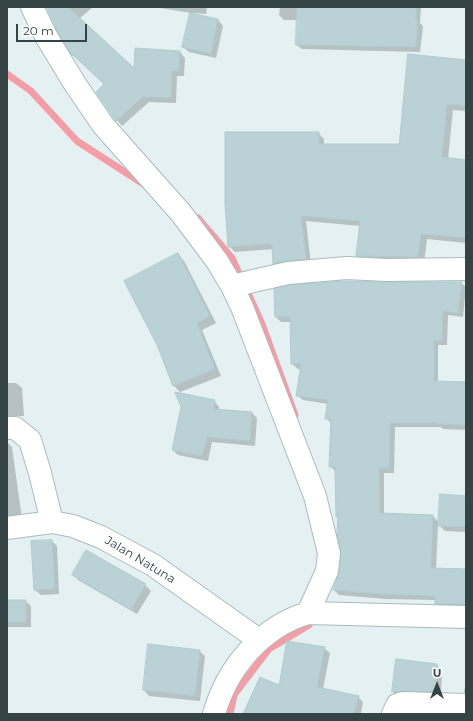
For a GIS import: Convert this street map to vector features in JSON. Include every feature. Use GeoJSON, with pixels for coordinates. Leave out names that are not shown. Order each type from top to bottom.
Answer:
{"type":"FeatureCollection","features":[{"type":"Feature","properties":{"kind":"street"},"geometry":{"type":"LineString","coordinates":[[32,7],[47,38],[75,84],[103,124],[181,213],[217,261],[232,286],[259,348],[315,496],[330,553],[318,614]]}},
{"type":"Feature","properties":{"kind":"street"},"geometry":{"type":"LineString","coordinates":[[232,286],[288,273],[347,268],[386,270],[466,269]]}},
{"type":"Feature","properties":{"kind":"street"},"geometry":{"type":"LineString","coordinates":[[7,428],[16,428],[30,440],[52,522]]}},
{"type":"Feature","properties":{"kind":"street","name":"Jalan Natuna"},"geometry":{"type":"LineString","coordinates":[[7,528],[52,522],[73,526],[101,537],[153,565],[259,640]]}},
{"type":"Feature","properties":{"kind":"street"},"geometry":{"type":"LineString","coordinates":[[214,714],[218,700],[230,676],[245,654],[259,640],[277,626],[297,616],[318,614],[466,617]]}},
{"type":"Feature","properties":{"kind":"street"},"geometry":{"type":"LineString","coordinates":[[393,714],[397,705],[403,703],[466,705]]}},
{"type":"Feature","properties":{"kind":"building"},"geometry":{"type":"Polygon","coordinates":[[[68,7],[134,68],[135,48],[180,51],[179,71],[172,71],[171,98],[143,97],[116,121],[96,92],[104,84],[73,55],[72,56],[58,32],[47,8],[68,7]]]}},
{"type":"Feature","properties":{"kind":"building"},"geometry":{"type":"Polygon","coordinates":[[[297,7],[416,7],[416,20],[418,20],[416,47],[296,45],[297,7]]]}},
{"type":"Feature","properties":{"kind":"building"},"geometry":{"type":"Polygon","coordinates":[[[190,13],[218,19],[211,54],[182,47],[190,13]]]}},
{"type":"Feature","properties":{"kind":"building"},"geometry":{"type":"Polygon","coordinates":[[[408,54],[466,60],[466,106],[447,104],[442,157],[466,160],[466,238],[421,234],[418,257],[356,256],[360,221],[301,216],[306,259],[273,264],[272,245],[228,247],[225,203],[225,132],[319,132],[319,144],[399,144],[408,54]]]}},
{"type":"Feature","properties":{"kind":"building"},"geometry":{"type":"Polygon","coordinates":[[[178,253],[210,316],[197,323],[215,369],[173,386],[157,345],[124,281],[178,253]]]}},
{"type":"Feature","properties":{"kind":"building"},"geometry":{"type":"Polygon","coordinates":[[[347,281],[462,282],[458,313],[443,311],[442,341],[434,341],[434,381],[466,382],[466,425],[437,423],[390,423],[389,468],[379,468],[380,513],[433,515],[431,568],[466,569],[466,604],[435,604],[435,596],[379,594],[333,590],[339,573],[341,554],[337,533],[338,517],[336,517],[335,467],[329,467],[331,419],[325,419],[328,400],[296,396],[301,364],[291,364],[290,317],[275,317],[274,289],[290,285],[347,281]]]}},
{"type":"Feature","properties":{"kind":"building"},"geometry":{"type":"Polygon","coordinates":[[[175,392],[215,400],[213,409],[252,412],[250,441],[207,437],[202,456],[172,450],[181,407],[175,392]]]}},
{"type":"Feature","properties":{"kind":"building"},"geometry":{"type":"Polygon","coordinates":[[[440,494],[466,496],[466,527],[438,526],[440,494]]]}},
{"type":"Feature","properties":{"kind":"building"},"geometry":{"type":"Polygon","coordinates":[[[52,540],[55,589],[34,590],[31,541],[52,540]]]}},
{"type":"Feature","properties":{"kind":"building"},"geometry":{"type":"Polygon","coordinates":[[[86,550],[146,584],[131,610],[72,575],[86,550]]]}},
{"type":"Feature","properties":{"kind":"building"},"geometry":{"type":"Polygon","coordinates":[[[7,600],[26,600],[26,622],[7,622],[7,600]]]}},
{"type":"Feature","properties":{"kind":"building"},"geometry":{"type":"Polygon","coordinates":[[[287,641],[325,647],[317,687],[359,696],[354,714],[243,714],[260,677],[279,685],[287,641]]]}},
{"type":"Feature","properties":{"kind":"building"},"geometry":{"type":"Polygon","coordinates":[[[148,644],[200,650],[195,696],[143,690],[148,644]]]}},
{"type":"Feature","properties":{"kind":"building"},"geometry":{"type":"Polygon","coordinates":[[[396,659],[437,664],[436,692],[392,692],[396,659]]]}},
{"type":"Feature","properties":{"kind":"waterway"},"geometry":{"type":"LineString","coordinates":[[7,74],[31,91],[77,141],[145,185]]}},
{"type":"Feature","properties":{"kind":"waterway"},"geometry":{"type":"LineString","coordinates":[[198,218],[232,258],[262,324],[295,415]]}},
{"type":"Feature","properties":{"kind":"waterway"},"geometry":{"type":"LineString","coordinates":[[230,714],[234,695],[269,649],[309,625],[314,616]]}}]}
